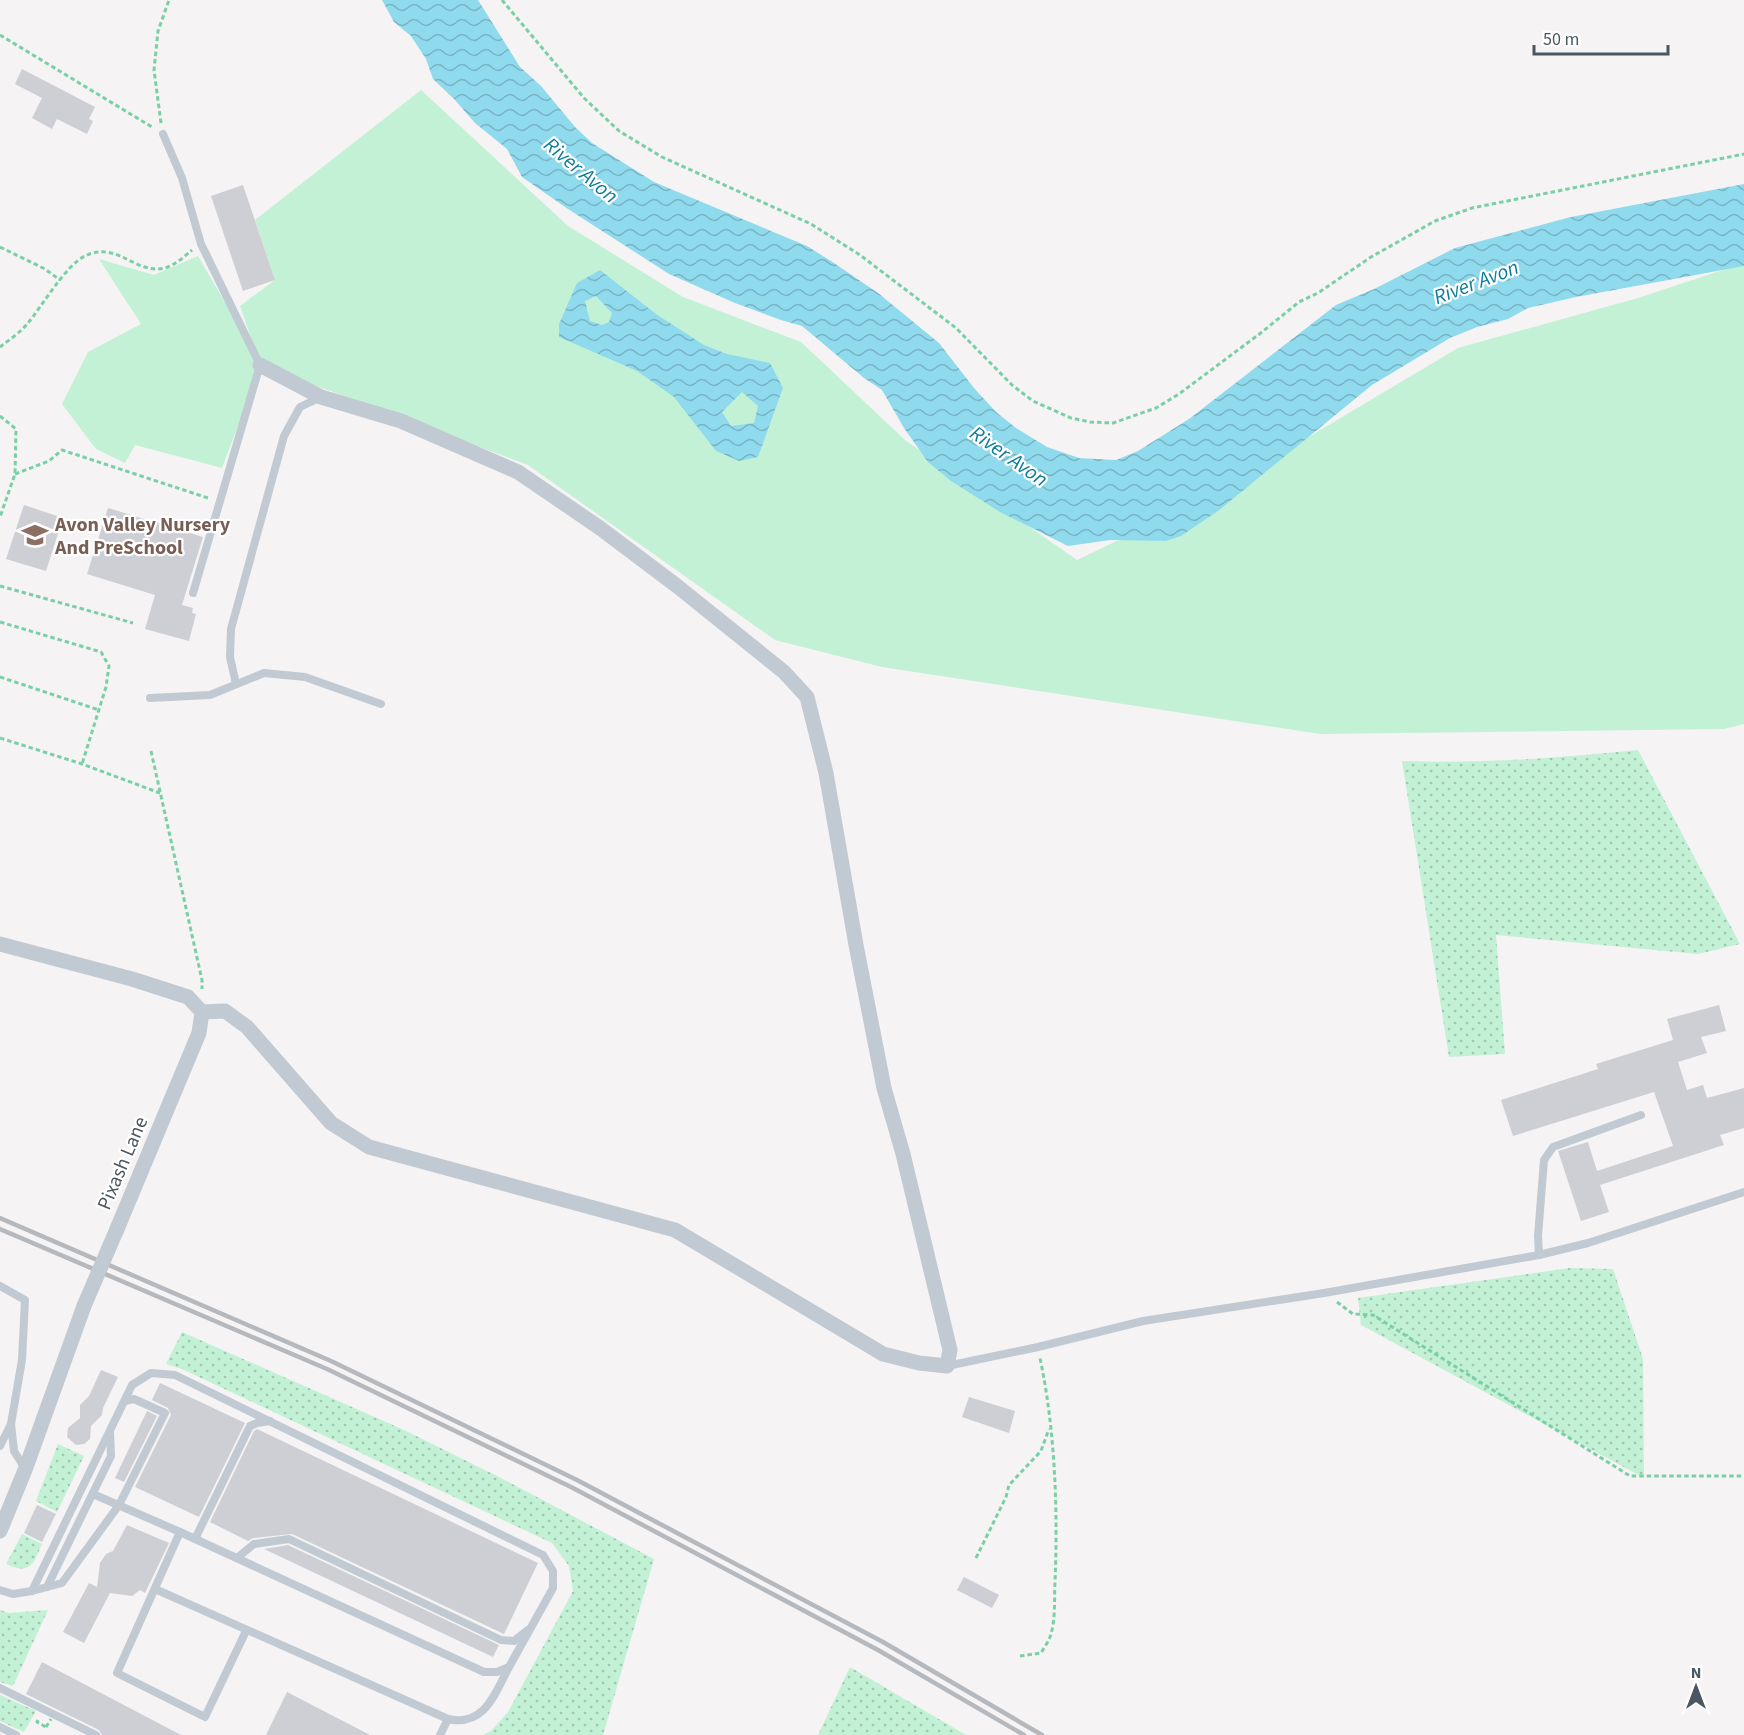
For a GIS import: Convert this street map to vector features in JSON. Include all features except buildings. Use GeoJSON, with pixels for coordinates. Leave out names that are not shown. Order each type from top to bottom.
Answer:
{"type":"FeatureCollection","features":[{"type":"Feature","properties":{"kind":"street"},"geometry":{"type":"LineString","coordinates":[[0,944],[188,997],[202,1012],[225,1011],[248,1027],[331,1123],[369,1147],[675,1230],[884,1354],[919,1363],[947,1366],[950,1350],[903,1154],[884,1088],[826,773],[807,697],[784,672],[677,586],[600,528],[518,472],[401,420],[321,397],[260,365]]}},
{"type":"Feature","properties":{"kind":"street","name":"Pixash Lane"},"geometry":{"type":"LineString","coordinates":[[0,1531],[25,1470],[84,1306],[199,1033],[202,1012]]}},
{"type":"Feature","properties":{"kind":"lane"},"geometry":{"type":"LineString","coordinates":[[162,134],[182,178],[201,244],[260,365],[193,593]]}},
{"type":"Feature","properties":{"kind":"lane"},"geometry":{"type":"LineString","coordinates":[[236,684],[230,657],[231,629],[284,436],[300,407],[321,397]]}},
{"type":"Feature","properties":{"kind":"lane"},"geometry":{"type":"LineString","coordinates":[[150,698],[210,695],[264,673],[305,677],[381,704]]}},
{"type":"Feature","properties":{"kind":"lane"},"geometry":{"type":"LineString","coordinates":[[1539,1255],[1538,1236],[1544,1160],[1553,1147],[1641,1115]]}},
{"type":"Feature","properties":{"kind":"lane"},"geometry":{"type":"LineString","coordinates":[[947,1366],[1038,1347],[1143,1321],[1324,1293],[1539,1255],[1588,1244],[1744,1192]]}},
{"type":"Feature","properties":{"kind":"lane"},"geometry":{"type":"LineString","coordinates":[[0,1287],[25,1300],[22,1360],[11,1424],[14,1451],[25,1470]]}},
{"type":"Feature","properties":{"kind":"lane"},"geometry":{"type":"LineString","coordinates":[[32,1591],[132,1385],[151,1373],[175,1375],[270,1421],[543,1556],[553,1571],[553,1588],[489,1704],[478,1716],[458,1722],[246,1631],[155,1589]]}},
{"type":"Feature","properties":{"kind":"lane"},"geometry":{"type":"LineString","coordinates":[[0,1590],[13,1594],[62,1583],[119,1505],[165,1413],[134,1399],[125,1401]]}},
{"type":"Feature","properties":{"kind":"lane"},"geometry":{"type":"LineString","coordinates":[[195,1539],[250,1426],[270,1421]]}},
{"type":"Feature","properties":{"kind":"lane"},"geometry":{"type":"LineString","coordinates":[[0,1446],[11,1424]]}},
{"type":"Feature","properties":{"kind":"lane"},"geometry":{"type":"LineString","coordinates":[[47,1587],[111,1456],[110,1430]]}},
{"type":"Feature","properties":{"kind":"lane"},"geometry":{"type":"LineString","coordinates":[[93,1494],[484,1672],[497,1672],[509,1666]]}},
{"type":"Feature","properties":{"kind":"lane"},"geometry":{"type":"LineString","coordinates":[[180,1532],[117,1673],[206,1717],[246,1631]]}},
{"type":"Feature","properties":{"kind":"lane"},"geometry":{"type":"LineString","coordinates":[[237,1558],[254,1544],[289,1539],[501,1640],[514,1641],[531,1627]]}},
{"type":"Feature","properties":{"kind":"lane"},"geometry":{"type":"LineString","coordinates":[[0,1688],[96,1735]]}},
{"type":"Feature","properties":{"kind":"lane"},"geometry":{"type":"LineString","coordinates":[[440,1735],[448,1719]]}},
{"type":"Feature","properties":{"kind":"lane"},"geometry":{"type":"LineString","coordinates":[[0,1727],[16,1735]]}},
{"type":"Feature","properties":{"kind":"path"},"geometry":{"type":"LineString","coordinates":[[162,134],[154,70],[158,31],[169,0]]}},
{"type":"Feature","properties":{"kind":"path"},"geometry":{"type":"LineString","coordinates":[[502,0],[584,98],[619,131],[662,157],[811,224],[860,255],[956,328],[1012,385],[1033,401],[1061,415],[1090,422],[1113,423],[1156,408],[1179,394],[1299,302],[1318,293],[1371,257],[1435,221],[1472,208],[1744,154]]}},
{"type":"Feature","properties":{"kind":"path"},"geometry":{"type":"LineString","coordinates":[[0,35],[130,112],[162,134]]}},
{"type":"Feature","properties":{"kind":"path"},"geometry":{"type":"LineString","coordinates":[[0,347],[27,325],[60,280],[84,256],[104,250],[151,268],[165,268],[201,244]]}},
{"type":"Feature","properties":{"kind":"path"},"geometry":{"type":"LineString","coordinates":[[0,247],[45,269],[60,280]]}},
{"type":"Feature","properties":{"kind":"path"},"geometry":{"type":"LineString","coordinates":[[0,416],[16,429],[15,474],[0,517]]}},
{"type":"Feature","properties":{"kind":"path"},"geometry":{"type":"LineString","coordinates":[[15,474],[49,461],[62,450],[220,502]]}},
{"type":"Feature","properties":{"kind":"path"},"geometry":{"type":"LineString","coordinates":[[0,586],[133,623]]}},
{"type":"Feature","properties":{"kind":"path"},"geometry":{"type":"LineString","coordinates":[[0,621],[101,652],[109,666],[99,710],[82,764]]}},
{"type":"Feature","properties":{"kind":"path"},"geometry":{"type":"LineString","coordinates":[[0,677],[99,710]]}},
{"type":"Feature","properties":{"kind":"path"},"geometry":{"type":"LineString","coordinates":[[0,738],[82,764],[160,793]]}},
{"type":"Feature","properties":{"kind":"path"},"geometry":{"type":"LineString","coordinates":[[151,751],[202,980],[202,1012]]}},
{"type":"Feature","properties":{"kind":"path"},"geometry":{"type":"LineString","coordinates":[[1324,1293],[1353,1314],[1373,1315],[1630,1476],[1744,1476]]}},
{"type":"Feature","properties":{"kind":"path"},"geometry":{"type":"LineString","coordinates":[[1020,1656],[1041,1653],[1050,1637],[1055,1568],[1055,1516],[1050,1427],[1046,1387],[1038,1347]]}},
{"type":"Feature","properties":{"kind":"path"},"geometry":{"type":"LineString","coordinates":[[976,1558],[1006,1497],[1009,1485],[1041,1451],[1050,1427]]}},
{"type":"Feature","properties":{"kind":"path"},"geometry":{"type":"LineString","coordinates":[[37,1722],[46,1727],[51,1719]]}},
{"type":"Feature","properties":{"kind":"green space"},"geometry":{"type":"Polygon","coordinates":[[[421,90],[568,226],[683,297],[801,342],[905,440],[1077,560],[1206,498],[1458,348],[1638,298],[1744,263],[1744,724],[1724,729],[1320,734],[882,667],[775,640],[528,465],[261,365],[222,468],[135,445],[125,463],[96,449],[62,404],[88,352],[141,324],[99,259],[154,275],[198,256],[259,361],[240,306],[275,280],[255,220],[421,90]]]}},
{"type":"Feature","properties":{"kind":"green space"},"geometry":{"type":"Polygon","coordinates":[[[1638,750],[1740,944],[1698,954],[1496,935],[1505,1054],[1449,1057],[1402,761],[1520,760],[1638,750]]]}},
{"type":"Feature","properties":{"kind":"green space"},"geometry":{"type":"Polygon","coordinates":[[[1570,1268],[1613,1269],[1643,1359],[1644,1478],[1361,1325],[1358,1298],[1570,1268]]]}},
{"type":"Feature","properties":{"kind":"green space"},"geometry":{"type":"Polygon","coordinates":[[[182,1332],[404,1430],[501,1478],[654,1559],[603,1735],[483,1735],[491,1731],[508,1712],[573,1591],[569,1566],[552,1543],[182,1369],[166,1364],[182,1332]]]}},
{"type":"Feature","properties":{"kind":"green space"},"geometry":{"type":"Polygon","coordinates":[[[58,1444],[84,1456],[57,1512],[36,1501],[58,1444]]]}},
{"type":"Feature","properties":{"kind":"green space"},"geometry":{"type":"Polygon","coordinates":[[[22,1534],[42,1544],[36,1558],[26,1568],[6,1564],[22,1534]]]}},
{"type":"Feature","properties":{"kind":"green space"},"geometry":{"type":"Polygon","coordinates":[[[0,1610],[9,1613],[48,1610],[13,1686],[0,1682],[0,1610]]]}},
{"type":"Feature","properties":{"kind":"green space"},"geometry":{"type":"Polygon","coordinates":[[[850,1667],[966,1735],[818,1735],[850,1667]]]}},
{"type":"Feature","properties":{"kind":"green space"},"geometry":{"type":"Polygon","coordinates":[[[0,1695],[36,1711],[24,1732],[0,1721],[0,1695]]]}},
{"type":"Feature","properties":{"kind":"water","name":"River Avon"},"geometry":{"type":"Polygon","coordinates":[[[382,0],[478,0],[520,67],[541,86],[575,127],[592,143],[654,182],[807,246],[834,263],[878,293],[939,343],[974,388],[996,412],[1016,428],[1047,447],[1079,458],[1116,460],[1138,451],[1189,419],[1336,305],[1374,289],[1455,248],[1571,217],[1744,184],[1744,266],[1528,308],[1508,319],[1477,327],[1450,338],[1372,385],[1218,511],[1181,536],[1166,541],[1110,540],[1068,546],[1000,512],[951,481],[928,462],[904,428],[882,390],[864,378],[802,326],[735,303],[669,274],[522,177],[507,149],[475,123],[433,79],[426,59],[411,36],[394,22],[382,0]]]}},
{"type":"Feature","properties":{"kind":"water"},"geometry":{"type":"Polygon","coordinates":[[[600,270],[656,314],[704,345],[727,354],[770,363],[783,388],[758,457],[739,461],[716,451],[674,397],[637,371],[559,337],[559,324],[577,283],[600,270]],[[596,296],[585,301],[590,321],[602,325],[609,322],[612,313],[596,296]],[[742,392],[722,412],[731,426],[754,423],[758,406],[742,392]]]}},
{"type":"Feature","properties":{"kind":"railway"},"geometry":{"type":"LineString","coordinates":[[0,1218],[331,1361],[577,1480],[883,1642],[1042,1735]]}},
{"type":"Feature","properties":{"kind":"railway"},"geometry":{"type":"LineString","coordinates":[[0,1229],[327,1369],[573,1488],[878,1650],[1024,1735]]}},
{"type":"Feature","properties":{"kind":"place","name":"Avon Valley Nursery And PreSchool"},"geometry":{"type":"Point","coordinates":[35,535]}}]}
